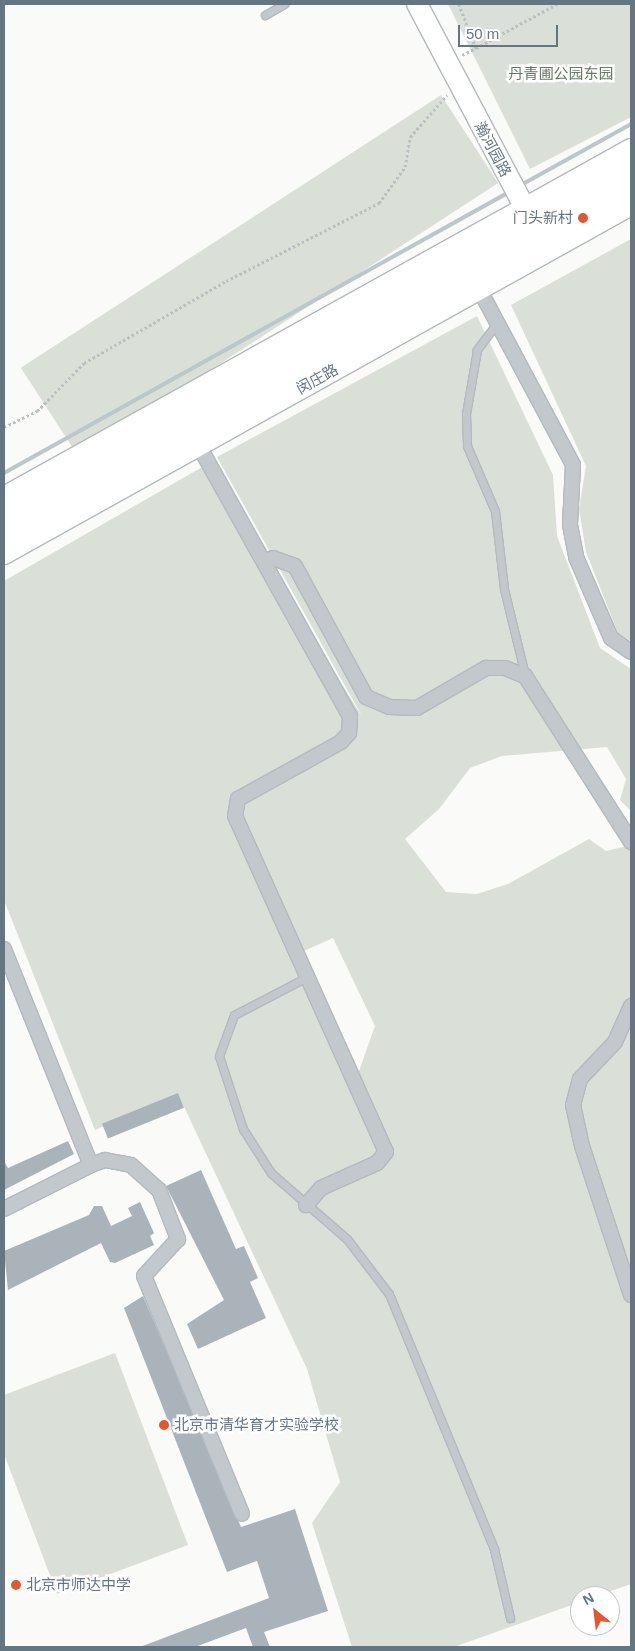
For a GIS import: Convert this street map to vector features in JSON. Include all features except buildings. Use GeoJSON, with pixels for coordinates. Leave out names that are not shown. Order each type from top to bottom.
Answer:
{"type":"FeatureCollection","features":[{"type":"Feature","properties":{"kind":"main road","name":"瀚河园路"},"geometry":{"type":"LineString","coordinates":[[417,4],[522,202]]}},
{"type":"Feature","properties":{"kind":"main road"},"geometry":{"type":"LineString","coordinates":[[4,498],[522,202],[631,149]]}},
{"type":"Feature","properties":{"kind":"main road"},"geometry":{"type":"LineString","coordinates":[[4,517],[522,202],[631,169]]}},
{"type":"Feature","properties":{"kind":"main road","name":"闵庄路"},"geometry":{"type":"LineString","coordinates":[[4,536],[195,438],[476,282],[631,187]]}},
{"type":"Feature","properties":{"kind":"main road"},"geometry":{"type":"LineString","coordinates":[[476,282],[522,202]]}},
{"type":"Feature","properties":{"kind":"main road","name":"闵庄路"},"geometry":{"type":"LineString","coordinates":[[476,282],[631,205]]}},
{"type":"Feature","properties":{"kind":"main road","name":"闵庄路"},"geometry":{"type":"LineString","coordinates":[[4,554],[195,438]]}},
{"type":"Feature","properties":{"kind":"street"},"geometry":{"type":"LineString","coordinates":[[476,282],[573,465],[570,525],[576,557],[611,638],[631,652]]}},
{"type":"Feature","properties":{"kind":"street"},"geometry":{"type":"LineString","coordinates":[[195,438],[350,716],[349,733],[341,742],[238,799],[235,816],[386,1152],[377,1163],[321,1188],[306,1204]]}},
{"type":"Feature","properties":{"kind":"street"},"geometry":{"type":"LineString","coordinates":[[264,562],[273,558],[295,566],[366,697],[389,707],[417,708],[486,668],[505,668],[525,676],[631,842]]}},
{"type":"Feature","properties":{"kind":"street"},"geometry":{"type":"LineString","coordinates":[[4,948],[91,1165]]}},
{"type":"Feature","properties":{"kind":"street"},"geometry":{"type":"LineString","coordinates":[[631,1006],[615,1042],[580,1079],[573,1105],[582,1146],[631,1295]]}},
{"type":"Feature","properties":{"kind":"street"},"geometry":{"type":"LineString","coordinates":[[4,1209],[91,1165],[105,1160],[131,1165],[159,1190],[178,1239],[144,1276],[242,1514]]}},
{"type":"Feature","properties":{"kind":"lane"},"geometry":{"type":"LineString","coordinates":[[265,14],[284,4]]}},
{"type":"Feature","properties":{"kind":"lane"},"geometry":{"type":"LineString","coordinates":[[497,323],[477,350],[466,414],[467,446],[495,511],[504,589],[525,676]]}},
{"type":"Feature","properties":{"kind":"lane"},"geometry":{"type":"LineString","coordinates":[[307,976],[234,1014],[219,1056],[243,1129],[271,1173],[347,1239],[389,1294],[494,1549],[510,1618]]}},
{"type":"Feature","properties":{"kind":"path"},"geometry":{"type":"LineString","coordinates":[[459,4],[476,48],[557,4]]}},
{"type":"Feature","properties":{"kind":"path"},"geometry":{"type":"LineString","coordinates":[[4,428],[37,411],[84,363],[226,281],[380,203],[405,167],[410,137],[458,84]]}},
{"type":"Feature","properties":{"kind":"green space","name":"丹青圃公园东园"},"geometry":{"type":"Polygon","coordinates":[[[448,4],[631,4],[631,117],[530,169],[448,4]]]}},
{"type":"Feature","properties":{"kind":"green space"},"geometry":{"type":"Polygon","coordinates":[[[441,95],[498,183],[78,456],[21,368],[441,95]]]}},
{"type":"Feature","properties":{"kind":"green space"},"geometry":{"type":"Polygon","coordinates":[[[631,239],[631,641],[618,633],[586,552],[579,509],[586,466],[511,305],[631,239]]]}},
{"type":"Feature","properties":{"kind":"green space"},"geometry":{"type":"Polygon","coordinates":[[[477,316],[553,475],[557,536],[600,648],[631,669],[631,811],[620,800],[626,779],[607,747],[502,756],[470,768],[439,809],[405,839],[446,892],[477,894],[508,884],[589,839],[606,851],[631,845],[631,1584],[620,1588],[620,1586],[570,1586],[570,1606],[454,1647],[352,1647],[312,1523],[340,1482],[307,1369],[178,1094],[95,1130],[4,900],[4,581],[204,466],[363,718],[217,457],[477,316]],[[333,938],[304,951],[359,1071],[375,1026],[333,938]]]}},
{"type":"Feature","properties":{"kind":"green space"},"geometry":{"type":"Polygon","coordinates":[[[115,1353],[188,1545],[57,1594],[4,1454],[4,1395],[115,1353]]]}},
{"type":"Feature","properties":{"kind":"waterway"},"geometry":{"type":"LineString","coordinates":[[521,185],[631,124]]}},
{"type":"Feature","properties":{"kind":"waterway"},"geometry":{"type":"LineString","coordinates":[[4,473],[511,191]]}},
{"type":"Feature","properties":{"kind":"place","name":"门头新村"},"geometry":{"type":"Point","coordinates":[583,218]}},
{"type":"Feature","properties":{"kind":"place","name":"北京市清华育才实验学校"},"geometry":{"type":"Point","coordinates":[164,1425]}},
{"type":"Feature","properties":{"kind":"place","name":"北京市师达中学"},"geometry":{"type":"Point","coordinates":[16,1585]}}]}
